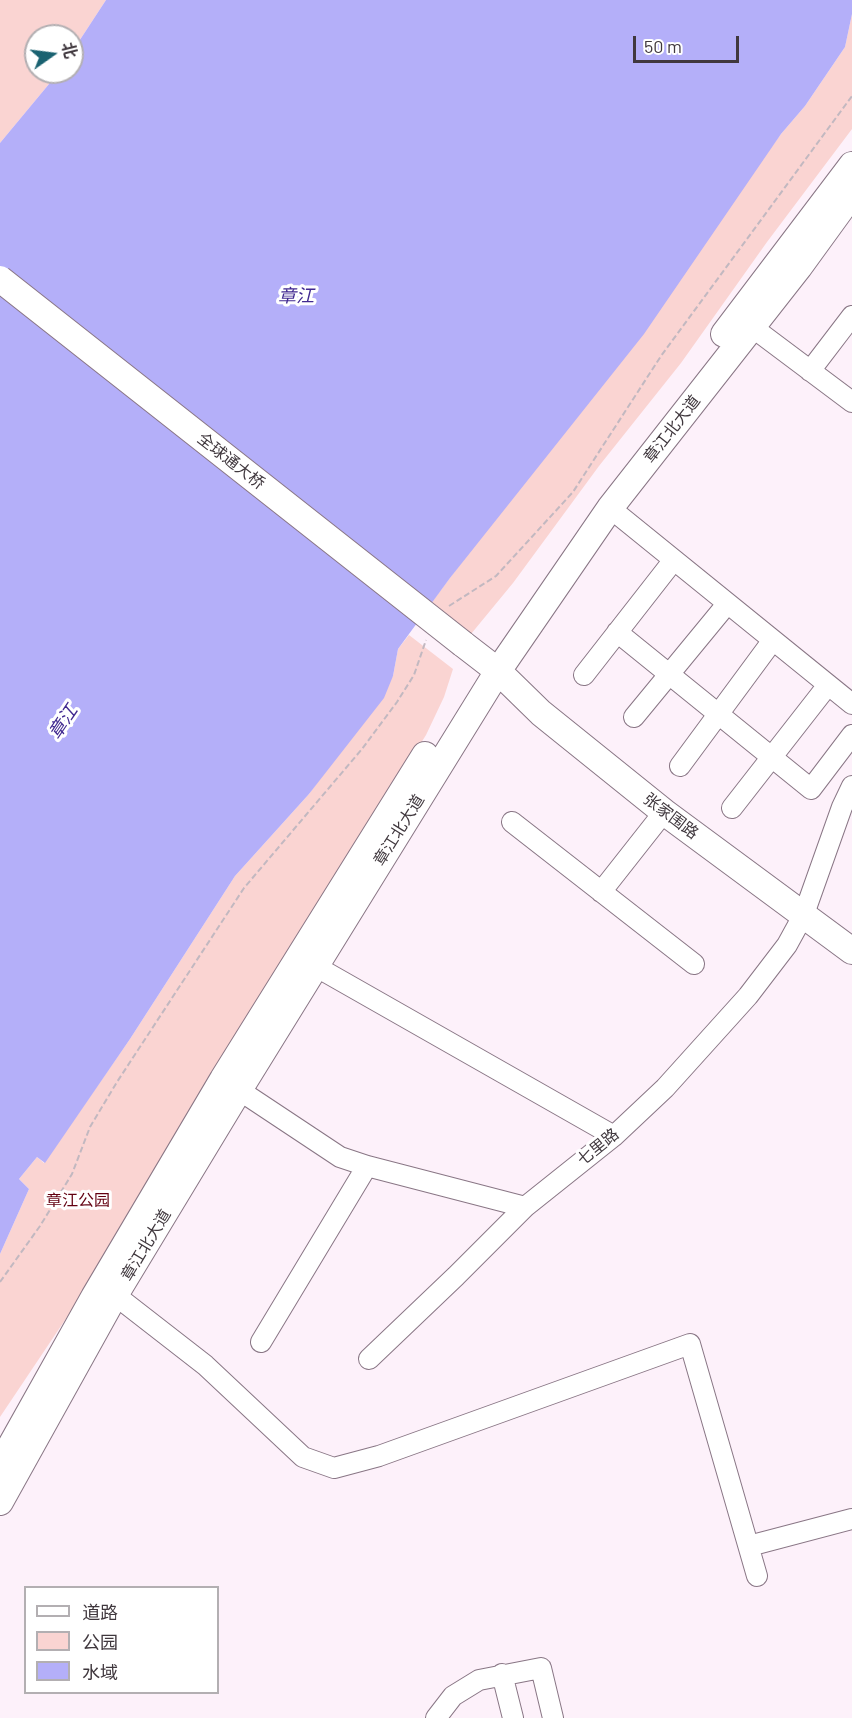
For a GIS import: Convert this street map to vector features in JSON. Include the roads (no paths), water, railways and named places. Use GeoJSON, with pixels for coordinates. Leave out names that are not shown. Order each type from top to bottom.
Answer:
{"type":"FeatureCollection","features":[{"type":"Feature","properties":{"kind":"main road","name":"章江北大道"},"geometry":{"type":"LineString","coordinates":[[0,1465],[94,1297],[223,1079],[597,498],[852,165]]}},
{"type":"Feature","properties":{"kind":"main road","name":"章江北大道"},"geometry":{"type":"LineString","coordinates":[[0,1502],[116,1296],[238,1090],[315,966],[487,671],[610,508],[851,198]]}},
{"type":"Feature","properties":{"kind":"main road","name":"全球通大桥"},"geometry":{"type":"LineString","coordinates":[[0,279],[459,649]]}},
{"type":"Feature","properties":{"kind":"main road","name":"全球通大桥"},"geometry":{"type":"LineString","coordinates":[[0,298],[459,649]]}},
{"type":"Feature","properties":{"kind":"main road","name":"张家围路"},"geometry":{"type":"LineString","coordinates":[[459,649],[664,812],[852,951]]}},
{"type":"Feature","properties":{"kind":"street"},"geometry":{"type":"LineString","coordinates":[[810,371],[852,316]]}},
{"type":"Feature","properties":{"kind":"street"},"geometry":{"type":"LineString","coordinates":[[752,327],[851,399]]}},
{"type":"Feature","properties":{"kind":"street"},"geometry":{"type":"LineString","coordinates":[[610,508],[852,704]]}},
{"type":"Feature","properties":{"kind":"street"},"geometry":{"type":"LineString","coordinates":[[584,675],[673,561]]}},
{"type":"Feature","properties":{"kind":"street"},"geometry":{"type":"LineString","coordinates":[[634,717],[728,604]]}},
{"type":"Feature","properties":{"kind":"street"},"geometry":{"type":"LineString","coordinates":[[617,632],[811,789],[852,735]]}},
{"type":"Feature","properties":{"kind":"street"},"geometry":{"type":"LineString","coordinates":[[680,766],[772,640]]}},
{"type":"Feature","properties":{"kind":"street"},"geometry":{"type":"LineString","coordinates":[[732,808],[828,685]]}},
{"type":"Feature","properties":{"kind":"street","name":"七里路"},"geometry":{"type":"LineString","coordinates":[[369,1359],[525,1207],[614,1136],[664,1088],[741,1004],[788,945],[804,914],[842,807],[852,786]]}},
{"type":"Feature","properties":{"kind":"street"},"geometry":{"type":"LineString","coordinates":[[602,892],[664,812]]}},
{"type":"Feature","properties":{"kind":"street"},"geometry":{"type":"LineString","coordinates":[[512,822],[694,964]]}},
{"type":"Feature","properties":{"kind":"street"},"geometry":{"type":"LineString","coordinates":[[315,966],[614,1136]]}},
{"type":"Feature","properties":{"kind":"street"},"geometry":{"type":"LineString","coordinates":[[238,1090],[340,1157],[525,1207]]}},
{"type":"Feature","properties":{"kind":"street"},"geometry":{"type":"LineString","coordinates":[[261,1342],[367,1166]]}},
{"type":"Feature","properties":{"kind":"street"},"geometry":{"type":"LineString","coordinates":[[116,1296],[205,1365],[303,1457],[334,1468],[379,1456],[690,1344],[758,1576]]}},
{"type":"Feature","properties":{"kind":"street"},"geometry":{"type":"LineString","coordinates":[[749,1546],[852,1519]]}},
{"type":"Feature","properties":{"kind":"street"},"geometry":{"type":"LineString","coordinates":[[436,1718],[453,1696],[479,1680],[541,1668],[554,1718]]}},
{"type":"Feature","properties":{"kind":"street"},"geometry":{"type":"LineString","coordinates":[[502,1674],[513,1718]]}},
{"type":"Feature","properties":{"kind":"water","name":"章江"},"geometry":{"type":"Polygon","coordinates":[[[106,0],[852,0],[852,14],[845,47],[805,106],[781,134],[644,334],[450,578],[398,649],[393,676],[384,698],[309,794],[235,876],[130,1039],[45,1163],[37,1157],[19,1179],[29,1189],[0,1254],[0,143],[49,84],[84,84],[84,34],[106,0]]]}},
{"type":"Feature","properties":{"kind":"park label","name":"章江公园"},"geometry":{"type":"Point","coordinates":[78,1201]}}]}
